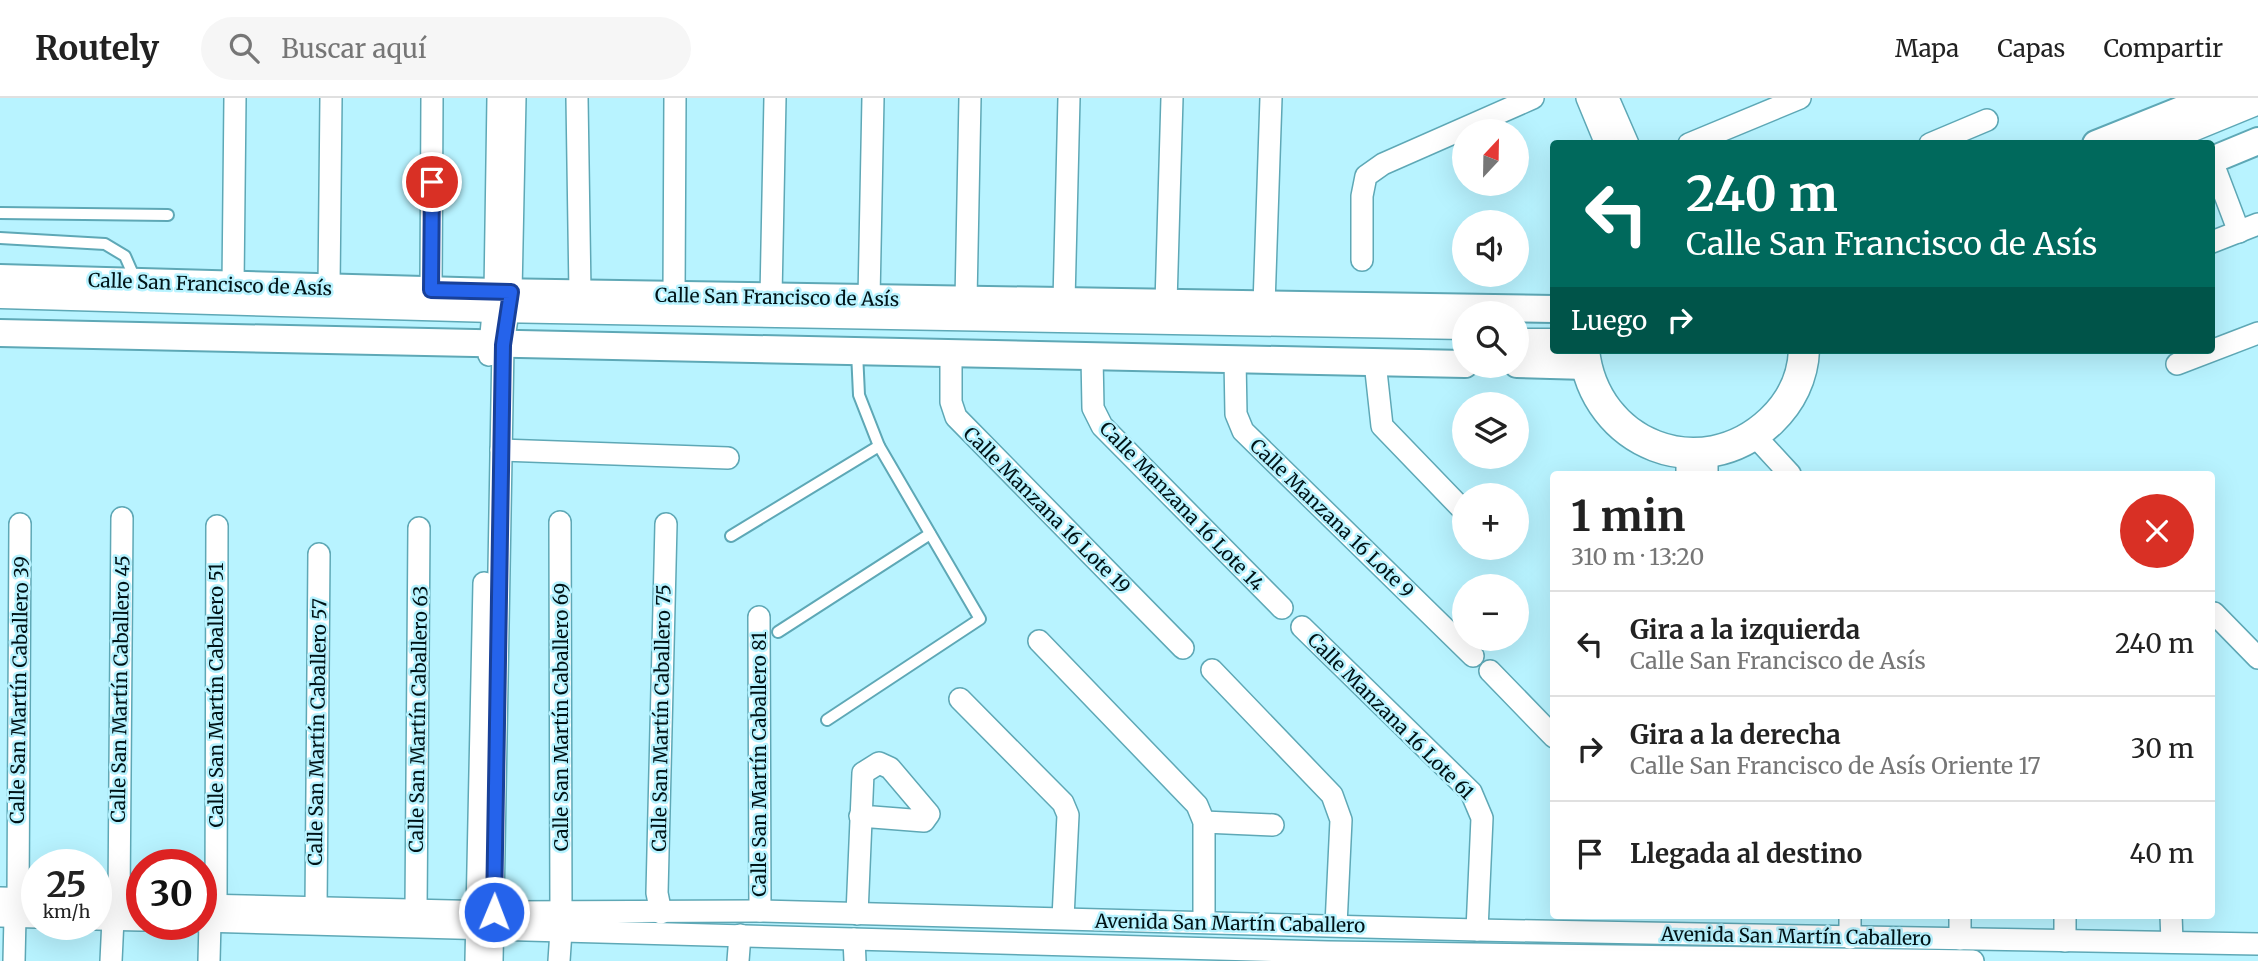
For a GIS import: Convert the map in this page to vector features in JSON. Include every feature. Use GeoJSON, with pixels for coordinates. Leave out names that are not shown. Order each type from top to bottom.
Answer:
{"type":"FeatureCollection","features":[{"type":"Feature","properties":{"kind":"main road"},"geometry":{"type":"LineString","coordinates":[[2158,140],[2258,99]]}},
{"type":"Feature","properties":{"kind":"main road"},"geometry":{"type":"LineString","coordinates":[[2211,140],[2258,120]]}},
{"type":"Feature","properties":{"kind":"main road","name":"Calle San Francisco de Asís"},"geometry":{"type":"LineString","coordinates":[[0,293],[499,318],[1452,343]]}},
{"type":"Feature","properties":{"kind":"main road","name":"Calle San Francisco de Asís"},"geometry":{"type":"LineString","coordinates":[[0,313],[1452,324]]}},
{"type":"Feature","properties":{"kind":"main road"},"geometry":{"type":"LineString","coordinates":[[1529,324],[1550,325]]}},
{"type":"Feature","properties":{"kind":"main road"},"geometry":{"type":"LineString","coordinates":[[1529,344],[1550,344]]}},
{"type":"Feature","properties":{"kind":"main road"},"geometry":{"type":"LineString","coordinates":[[1585,358],[1599,399],[1622,427],[1652,446],[1697,464],[1755,436],[1785,408],[1803,369],[1804,354]]}},
{"type":"Feature","properties":{"kind":"street"},"geometry":{"type":"LineString","coordinates":[[233,285],[235,98]]}},
{"type":"Feature","properties":{"kind":"street"},"geometry":{"type":"LineString","coordinates":[[328,287],[331,98]]}},
{"type":"Feature","properties":{"kind":"street"},"geometry":{"type":"LineString","coordinates":[[431,290],[432,98]]}},
{"type":"Feature","properties":{"kind":"street"},"geometry":{"type":"LineString","coordinates":[[477,961],[485,920],[501,450],[498,98]]}},
{"type":"Feature","properties":{"kind":"street"},"geometry":{"type":"LineString","coordinates":[[492,961],[485,920],[499,318],[515,98]]}},
{"type":"Feature","properties":{"kind":"street"},"geometry":{"type":"LineString","coordinates":[[577,98],[580,293]]}},
{"type":"Feature","properties":{"kind":"street"},"geometry":{"type":"LineString","coordinates":[[674,295],[675,98]]}},
{"type":"Feature","properties":{"kind":"street"},"geometry":{"type":"LineString","coordinates":[[771,296],[775,98]]}},
{"type":"Feature","properties":{"kind":"street"},"geometry":{"type":"LineString","coordinates":[[869,298],[873,98]]}},
{"type":"Feature","properties":{"kind":"street"},"geometry":{"type":"LineString","coordinates":[[966,300],[970,98]]}},
{"type":"Feature","properties":{"kind":"street"},"geometry":{"type":"LineString","coordinates":[[1064,301],[1069,98]]}},
{"type":"Feature","properties":{"kind":"street"},"geometry":{"type":"LineString","coordinates":[[1166,303],[1172,98]]}},
{"type":"Feature","properties":{"kind":"street"},"geometry":{"type":"LineString","coordinates":[[1264,304],[1271,98]]}},
{"type":"Feature","properties":{"kind":"street"},"geometry":{"type":"LineString","coordinates":[[1362,260],[1362,196],[1366,176],[1382,164],[1533,98]]}},
{"type":"Feature","properties":{"kind":"street"},"geometry":{"type":"LineString","coordinates":[[1587,98],[1604,140]]}},
{"type":"Feature","properties":{"kind":"street"},"geometry":{"type":"LineString","coordinates":[[1608,98],[1626,140]]}},
{"type":"Feature","properties":{"kind":"street"},"geometry":{"type":"LineString","coordinates":[[1699,140],[1800,98]]}},
{"type":"Feature","properties":{"kind":"street"},"geometry":{"type":"LineString","coordinates":[[2105,140],[2211,98]]}},
{"type":"Feature","properties":{"kind":"street"},"geometry":{"type":"LineString","coordinates":[[1940,140],[1987,120]]}},
{"type":"Feature","properties":{"kind":"street"},"geometry":{"type":"LineString","coordinates":[[2215,160],[2258,141]]}},
{"type":"Feature","properties":{"kind":"street"},"geometry":{"type":"LineString","coordinates":[[2215,167],[2248,228],[2215,241]]}},
{"type":"Feature","properties":{"kind":"street","name":"Calle San Francisco de Asís"},"geometry":{"type":"LineString","coordinates":[[0,278],[431,290],[499,318],[580,293],[1550,309]]}},
{"type":"Feature","properties":{"kind":"street","name":"Calle San Francisco de Asís"},"geometry":{"type":"LineString","coordinates":[[0,333],[499,318],[857,352],[1452,363]]}},
{"type":"Feature","properties":{"kind":"street"},"geometry":{"type":"LineString","coordinates":[[2215,350],[2258,332]]}},
{"type":"Feature","properties":{"kind":"street","name":"Calle Manzana 16 Lote 19"},"geometry":{"type":"LineString","coordinates":[[951,354],[951,402],[956,417],[1183,648]]}},
{"type":"Feature","properties":{"kind":"street"},"geometry":{"type":"LineString","coordinates":[[2177,365],[2204,354]]}},
{"type":"Feature","properties":{"kind":"street","name":"Calle Manzana 16 Lote 14"},"geometry":{"type":"LineString","coordinates":[[1092,356],[1093,408],[1102,426],[1282,608]]}},
{"type":"Feature","properties":{"kind":"street"},"geometry":{"type":"LineString","coordinates":[[1529,363],[1585,358]]}},
{"type":"Feature","properties":{"kind":"street","name":"Calle Manzana 16 Lote 9"},"geometry":{"type":"LineString","coordinates":[[1235,359],[1236,414],[1243,431],[1473,656]]}},
{"type":"Feature","properties":{"kind":"street"},"geometry":{"type":"LineString","coordinates":[[1375,362],[1382,426],[1452,499]]}},
{"type":"Feature","properties":{"kind":"street"},"geometry":{"type":"LineString","coordinates":[[1755,436],[1785,469]]}},
{"type":"Feature","properties":{"kind":"street"},"geometry":{"type":"LineString","coordinates":[[501,450],[728,458]]}},
{"type":"Feature","properties":{"kind":"street","name":"Calle San Martín Caballero 45"},"geometry":{"type":"LineString","coordinates":[[111,849],[122,517]]}},
{"type":"Feature","properties":{"kind":"street","name":"Calle San Martín Caballero 69"},"geometry":{"type":"LineString","coordinates":[[559,961],[560,522]]}},
{"type":"Feature","properties":{"kind":"street","name":"Calle San Martín Caballero 39"},"geometry":{"type":"LineString","coordinates":[[14,961],[18,908],[20,524]]}},
{"type":"Feature","properties":{"kind":"street","name":"Calle San Martín Caballero 75"},"geometry":{"type":"LineString","coordinates":[[661,913],[657,893],[666,524]]}},
{"type":"Feature","properties":{"kind":"street","name":"Calle San Martín Caballero 51"},"geometry":{"type":"LineString","coordinates":[[209,849],[217,526]]}},
{"type":"Feature","properties":{"kind":"street","name":"Calle San Martín Caballero 63"},"geometry":{"type":"LineString","coordinates":[[416,910],[419,528]]}},
{"type":"Feature","properties":{"kind":"street","name":"Calle San Martín Caballero 57"},"geometry":{"type":"LineString","coordinates":[[316,909],[319,554]]}},
{"type":"Feature","properties":{"kind":"street"},"geometry":{"type":"LineString","coordinates":[[2215,614],[2258,658]]}},
{"type":"Feature","properties":{"kind":"street","name":"Calle San Martín Caballero 81"},"geometry":{"type":"LineString","coordinates":[[759,617],[760,911]]}},
{"type":"Feature","properties":{"kind":"street","name":"Calle Manzana 16 Lote 61"},"geometry":{"type":"LineString","coordinates":[[1302,627],[1471,792],[1482,818],[1477,930]]}},
{"type":"Feature","properties":{"kind":"street"},"geometry":{"type":"LineString","coordinates":[[1039,641],[1197,805],[1205,822],[1204,922]]}},
{"type":"Feature","properties":{"kind":"street"},"geometry":{"type":"LineString","coordinates":[[1212,670],[1332,795],[1338,807],[1340,820],[1336,925]]}},
{"type":"Feature","properties":{"kind":"street"},"geometry":{"type":"LineString","coordinates":[[1490,671],[1550,733]]}},
{"type":"Feature","properties":{"kind":"street"},"geometry":{"type":"LineString","coordinates":[[960,699],[1063,803],[1068,815],[1063,918]]}},
{"type":"Feature","properties":{"kind":"street"},"geometry":{"type":"LineString","coordinates":[[857,914],[860,816]]}},
{"type":"Feature","properties":{"kind":"street"},"geometry":{"type":"LineString","coordinates":[[1205,822],[1273,825]]}},
{"type":"Feature","properties":{"kind":"street","name":"Avenida San Martín Caballero"},"geometry":{"type":"LineString","coordinates":[[217,913],[316,909],[416,910],[485,920]]}},
{"type":"Feature","properties":{"kind":"street","name":"Avenida San Martín Caballero"},"geometry":{"type":"LineString","coordinates":[[561,921],[661,913],[760,911],[1477,930],[1702,924],[1850,939],[2258,944]]}},
{"type":"Feature","properties":{"kind":"street","name":"Avenida San Martín Caballero"},"geometry":{"type":"LineString","coordinates":[[217,913],[561,921],[740,935],[854,939],[972,951],[1973,961]]}},
{"type":"Feature","properties":{"kind":"street"},"geometry":{"type":"LineString","coordinates":[[1095,919],[1095,953]]}},
{"type":"Feature","properties":{"kind":"street"},"geometry":{"type":"LineString","coordinates":[[1850,919],[1850,939]]}},
{"type":"Feature","properties":{"kind":"street"},"geometry":{"type":"LineString","coordinates":[[1960,919],[1960,939]]}},
{"type":"Feature","properties":{"kind":"street"},"geometry":{"type":"LineString","coordinates":[[2065,919],[2065,941]]}},
{"type":"Feature","properties":{"kind":"street"},"geometry":{"type":"LineString","coordinates":[[2171,919],[2172,942]]}},
{"type":"Feature","properties":{"kind":"street"},"geometry":{"type":"LineString","coordinates":[[1679,924],[1679,959]]}},
{"type":"Feature","properties":{"kind":"street"},"geometry":{"type":"LineString","coordinates":[[1701,959],[1702,924]]}},
{"type":"Feature","properties":{"kind":"street"},"geometry":{"type":"LineString","coordinates":[[738,961],[740,935]]}},
{"type":"Feature","properties":{"kind":"street"},"geometry":{"type":"LineString","coordinates":[[854,939],[855,961]]}},
{"type":"Feature","properties":{"kind":"street","name":"Calle San Martín Caballero 45"},"geometry":{"type":"LineString","coordinates":[[110,940],[111,961]]}},
{"type":"Feature","properties":{"kind":"street","name":"Calle San Martín Caballero 51"},"geometry":{"type":"LineString","coordinates":[[208,940],[209,961]]}},
{"type":"Feature","properties":{"kind":"lane"},"geometry":{"type":"LineString","coordinates":[[0,213],[168,215]]}},
{"type":"Feature","properties":{"kind":"lane"},"geometry":{"type":"LineString","coordinates":[[0,238],[105,244],[125,256],[136,281]]}},
{"type":"Feature","properties":{"kind":"lane"},"geometry":{"type":"LineString","coordinates":[[827,720],[980,619],[879,446],[859,395],[857,352]]}},
{"type":"Feature","properties":{"kind":"lane"},"geometry":{"type":"LineString","coordinates":[[731,536],[879,446]]}},
{"type":"Feature","properties":{"kind":"lane"},"geometry":{"type":"LineString","coordinates":[[778,632],[930,534]]}},
{"type":"Feature","properties":{"kind":"route"},"geometry":{"type":"LineString","coordinates":[[432,182],[431,290],[511,292],[503,345],[494,912]]}}]}
